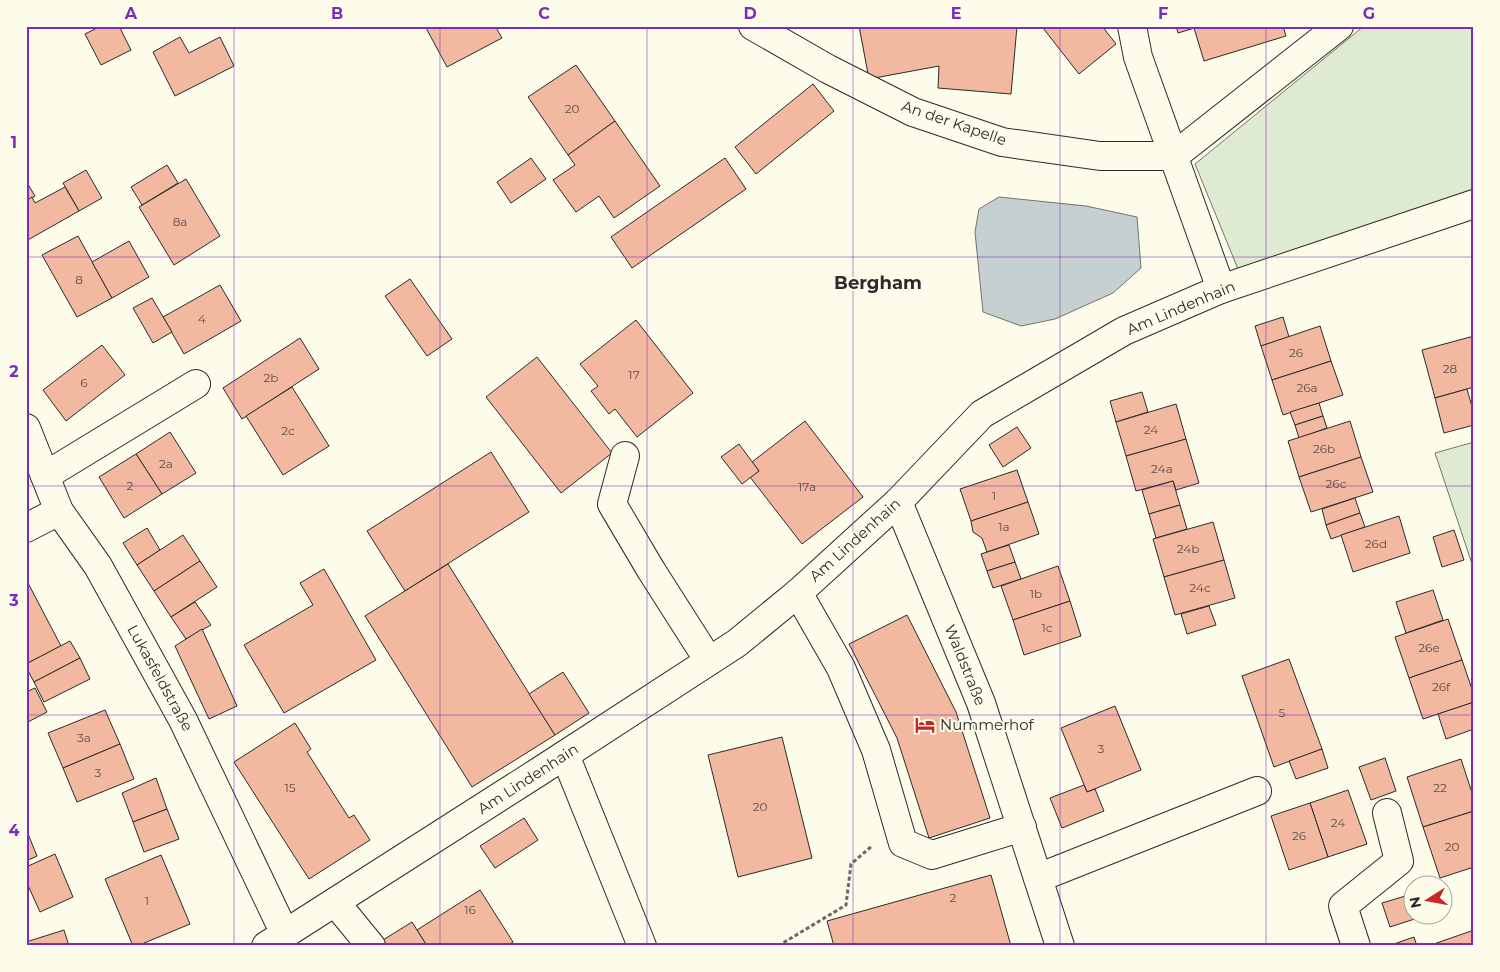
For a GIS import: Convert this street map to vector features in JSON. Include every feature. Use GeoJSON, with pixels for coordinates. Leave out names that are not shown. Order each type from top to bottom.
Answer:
{"type":"FeatureCollection","features":[{"type":"Feature","properties":{"kind":"street","name":"An der Kapelle"},"geometry":{"type":"LineString","coordinates":[[753,26],[828,69],[913,112],[1002,142],[1100,156],[1174,156]]}},
{"type":"Feature","properties":{"kind":"street"},"geometry":{"type":"LineString","coordinates":[[1132,26],[1138,57],[1221,289]]}},
{"type":"Feature","properties":{"kind":"street"},"geometry":{"type":"LineString","coordinates":[[1174,156],[1340,26]]}},
{"type":"Feature","properties":{"kind":"street","name":"Am Lindenhain"},"geometry":{"type":"LineString","coordinates":[[276,940],[736,643],[798,593],[898,502],[982,414],[1124,331],[1221,289],[1474,204]]}},
{"type":"Feature","properties":{"kind":"street"},"geometry":{"type":"LineString","coordinates":[[45,476],[196,384]]}},
{"type":"Feature","properties":{"kind":"street","name":"Lukasfeldstraße"},"geometry":{"type":"LineString","coordinates":[[26,428],[59,511],[98,566],[184,720],[276,940]]}},
{"type":"Feature","properties":{"kind":"street"},"geometry":{"type":"LineString","coordinates":[[625,456],[612,504],[651,570],[709,661]]}},
{"type":"Feature","properties":{"kind":"street","name":"Waldstraße"},"geometry":{"type":"LineString","coordinates":[[898,502],[981,703],[1060,946]]}},
{"type":"Feature","properties":{"kind":"street"},"geometry":{"type":"LineString","coordinates":[[26,528],[59,511]]}},
{"type":"Feature","properties":{"kind":"street"},"geometry":{"type":"LineString","coordinates":[[798,593],[845,677],[876,750],[903,843],[932,856],[1022,827]]}},
{"type":"Feature","properties":{"kind":"street"},"geometry":{"type":"LineString","coordinates":[[565,755],[642,946]]}},
{"type":"Feature","properties":{"kind":"street"},"geometry":{"type":"LineString","coordinates":[[1038,878],[1257,791]]}},
{"type":"Feature","properties":{"kind":"street"},"geometry":{"type":"LineString","coordinates":[[1356,946],[1343,906],[1399,861],[1387,813]]}},
{"type":"Feature","properties":{"kind":"street"},"geometry":{"type":"LineString","coordinates":[[335,902],[371,946]]}},
{"type":"Feature","properties":{"kind":"path"},"geometry":{"type":"LineString","coordinates":[[778,946],[846,905],[851,864],[898,825]]}},
{"type":"Feature","properties":{"kind":"green space"},"geometry":{"type":"Polygon","coordinates":[[[1364,26],[1474,26],[1474,189],[1238,269],[1195,164],[1364,26]]]}},
{"type":"Feature","properties":{"kind":"green space"},"geometry":{"type":"Polygon","coordinates":[[[1474,442],[1474,570],[1435,453],[1474,442]]]}},
{"type":"Feature","properties":{"kind":"shaded area"},"geometry":{"type":"Polygon","coordinates":[[[999,197],[1086,206],[1137,217],[1141,268],[1113,293],[1055,319],[1021,326],[983,312],[975,232],[979,209],[999,197]]]}},
{"type":"Feature","properties":{"kind":"building"},"geometry":{"type":"Polygon","coordinates":[[[101,26],[119,26],[131,50],[101,65],[85,34],[101,26]]]}},
{"type":"Feature","properties":{"kind":"building"},"geometry":{"type":"Polygon","coordinates":[[[425,26],[495,26],[502,38],[447,67],[425,26]]]}},
{"type":"Feature","properties":{"kind":"building"},"geometry":{"type":"Polygon","coordinates":[[[859,26],[1017,26],[1011,94],[938,88],[939,66],[869,79],[859,26]]]}},
{"type":"Feature","properties":{"kind":"building"},"geometry":{"type":"Polygon","coordinates":[[[1045,26],[1102,26],[1116,44],[1079,74],[1043,28],[1045,26]]]}},
{"type":"Feature","properties":{"kind":"building"},"geometry":{"type":"Polygon","coordinates":[[[1176,26],[1201,26],[1178,33],[1176,26]]]}},
{"type":"Feature","properties":{"kind":"building"},"geometry":{"type":"Polygon","coordinates":[[[1201,26],[1283,26],[1286,36],[1204,61],[1194,28],[1201,26]]]}},
{"type":"Feature","properties":{"kind":"building"},"geometry":{"type":"Polygon","coordinates":[[[180,37],[189,53],[220,37],[234,66],[175,96],[153,52],[180,37]]]}},
{"type":"Feature","properties":{"kind":"building"},"geometry":{"type":"Polygon","coordinates":[[[576,65],[615,121],[568,155],[528,97],[576,65]]]}},
{"type":"Feature","properties":{"kind":"building"},"geometry":{"type":"Polygon","coordinates":[[[813,84],[834,111],[756,174],[735,147],[813,84]]]}},
{"type":"Feature","properties":{"kind":"building"},"geometry":{"type":"Polygon","coordinates":[[[615,121],[660,186],[614,218],[599,196],[576,212],[553,180],[575,165],[568,155],[615,121]]]}},
{"type":"Feature","properties":{"kind":"building"},"geometry":{"type":"Polygon","coordinates":[[[531,158],[546,179],[511,203],[497,182],[531,158]]]}},
{"type":"Feature","properties":{"kind":"building"},"geometry":{"type":"Polygon","coordinates":[[[725,158],[746,189],[632,268],[611,237],[725,158]]]}},
{"type":"Feature","properties":{"kind":"building"},"geometry":{"type":"Polygon","coordinates":[[[167,165],[178,183],[142,205],[131,187],[167,165]]]}},
{"type":"Feature","properties":{"kind":"building"},"geometry":{"type":"Polygon","coordinates":[[[86,170],[102,198],[79,211],[63,183],[86,170]]]}},
{"type":"Feature","properties":{"kind":"building"},"geometry":{"type":"Polygon","coordinates":[[[186,179],[220,236],[174,265],[139,207],[186,179]]]}},
{"type":"Feature","properties":{"kind":"building"},"geometry":{"type":"Polygon","coordinates":[[[26,181],[35,196],[26,201],[26,181]]]}},
{"type":"Feature","properties":{"kind":"building"},"geometry":{"type":"Polygon","coordinates":[[[65,187],[79,211],[26,241],[26,201],[32,197],[35,203],[65,187]]]}},
{"type":"Feature","properties":{"kind":"building"},"geometry":{"type":"Polygon","coordinates":[[[78,236],[112,298],[77,317],[42,255],[78,236]]]}},
{"type":"Feature","properties":{"kind":"building"},"geometry":{"type":"Polygon","coordinates":[[[129,241],[149,277],[112,298],[92,262],[129,241]]]}},
{"type":"Feature","properties":{"kind":"building"},"geometry":{"type":"Polygon","coordinates":[[[410,279],[452,339],[427,356],[385,296],[410,279]]]}},
{"type":"Feature","properties":{"kind":"building"},"geometry":{"type":"Polygon","coordinates":[[[220,285],[241,321],[184,354],[163,317],[220,285]]]}},
{"type":"Feature","properties":{"kind":"building"},"geometry":{"type":"Polygon","coordinates":[[[152,298],[172,332],[153,343],[133,308],[152,298]]]}},
{"type":"Feature","properties":{"kind":"building"},"geometry":{"type":"Polygon","coordinates":[[[1283,317],[1289,337],[1261,346],[1255,326],[1283,317]]]}},
{"type":"Feature","properties":{"kind":"building"},"geometry":{"type":"Polygon","coordinates":[[[636,320],[693,393],[637,437],[615,409],[609,414],[591,391],[598,386],[580,364],[636,320]]]}},
{"type":"Feature","properties":{"kind":"building"},"geometry":{"type":"Polygon","coordinates":[[[1320,326],[1331,361],[1272,380],[1261,346],[1320,326]]]}},
{"type":"Feature","properties":{"kind":"building"},"geometry":{"type":"Polygon","coordinates":[[[1474,336],[1474,387],[1435,398],[1422,350],[1474,336]]]}},
{"type":"Feature","properties":{"kind":"building"},"geometry":{"type":"Polygon","coordinates":[[[300,338],[319,369],[242,419],[223,388],[300,338]]]}},
{"type":"Feature","properties":{"kind":"building"},"geometry":{"type":"Polygon","coordinates":[[[102,345],[125,375],[66,421],[43,390],[102,345]]]}},
{"type":"Feature","properties":{"kind":"building"},"geometry":{"type":"Polygon","coordinates":[[[537,357],[612,453],[561,493],[486,397],[537,357]]]}},
{"type":"Feature","properties":{"kind":"building"},"geometry":{"type":"Polygon","coordinates":[[[1331,361],[1343,395],[1283,415],[1272,380],[1331,361]]]}},
{"type":"Feature","properties":{"kind":"building"},"geometry":{"type":"Polygon","coordinates":[[[292,387],[329,446],[283,475],[246,416],[292,387]]]}},
{"type":"Feature","properties":{"kind":"building"},"geometry":{"type":"Polygon","coordinates":[[[1467,389],[1474,414],[1474,425],[1444,433],[1435,398],[1467,389]]]}},
{"type":"Feature","properties":{"kind":"building"},"geometry":{"type":"Polygon","coordinates":[[[1142,392],[1148,412],[1116,422],[1110,401],[1142,392]]]}},
{"type":"Feature","properties":{"kind":"building"},"geometry":{"type":"Polygon","coordinates":[[[1319,403],[1323,416],[1295,425],[1290,412],[1319,403]]]}},
{"type":"Feature","properties":{"kind":"building"},"geometry":{"type":"Polygon","coordinates":[[[1176,404],[1186,439],[1126,456],[1116,422],[1176,404]]]}},
{"type":"Feature","properties":{"kind":"building"},"geometry":{"type":"Polygon","coordinates":[[[1323,416],[1327,428],[1299,438],[1295,425],[1323,416]]]}},
{"type":"Feature","properties":{"kind":"building"},"geometry":{"type":"Polygon","coordinates":[[[805,421],[863,497],[802,544],[750,477],[759,471],[752,462],[805,421]]]}},
{"type":"Feature","properties":{"kind":"building"},"geometry":{"type":"Polygon","coordinates":[[[1350,421],[1361,457],[1299,477],[1288,441],[1350,421]]]}},
{"type":"Feature","properties":{"kind":"building"},"geometry":{"type":"Polygon","coordinates":[[[1017,427],[1031,448],[1003,467],[989,445],[1017,427]]]}},
{"type":"Feature","properties":{"kind":"building"},"geometry":{"type":"Polygon","coordinates":[[[170,432],[196,473],[162,494],[136,454],[170,432]]]}},
{"type":"Feature","properties":{"kind":"building"},"geometry":{"type":"Polygon","coordinates":[[[1186,439],[1199,483],[1176,490],[1173,481],[1136,491],[1126,456],[1186,439]]]}},
{"type":"Feature","properties":{"kind":"building"},"geometry":{"type":"Polygon","coordinates":[[[739,444],[759,471],[742,484],[721,457],[739,444]]]}},
{"type":"Feature","properties":{"kind":"building"},"geometry":{"type":"Polygon","coordinates":[[[491,452],[529,512],[405,591],[367,531],[491,452]]]}},
{"type":"Feature","properties":{"kind":"building"},"geometry":{"type":"Polygon","coordinates":[[[136,454],[162,494],[124,518],[99,477],[136,454]]]}},
{"type":"Feature","properties":{"kind":"building"},"geometry":{"type":"Polygon","coordinates":[[[1361,457],[1373,492],[1311,512],[1299,477],[1361,457]]]}},
{"type":"Feature","properties":{"kind":"building"},"geometry":{"type":"Polygon","coordinates":[[[1017,470],[1028,502],[971,521],[960,489],[1017,470]]]}},
{"type":"Feature","properties":{"kind":"building"},"geometry":{"type":"Polygon","coordinates":[[[1173,481],[1180,505],[1149,514],[1142,490],[1173,481]]]}},
{"type":"Feature","properties":{"kind":"building"},"geometry":{"type":"Polygon","coordinates":[[[1355,498],[1360,513],[1326,525],[1322,509],[1355,498]]]}},
{"type":"Feature","properties":{"kind":"building"},"geometry":{"type":"Polygon","coordinates":[[[1028,502],[1039,534],[987,552],[982,538],[973,532],[971,521],[1028,502]]]}},
{"type":"Feature","properties":{"kind":"building"},"geometry":{"type":"Polygon","coordinates":[[[1180,505],[1187,529],[1156,538],[1149,514],[1180,505]]]}},
{"type":"Feature","properties":{"kind":"building"},"geometry":{"type":"Polygon","coordinates":[[[1360,513],[1365,527],[1331,539],[1326,525],[1360,513]]]}},
{"type":"Feature","properties":{"kind":"building"},"geometry":{"type":"Polygon","coordinates":[[[1399,516],[1410,553],[1353,572],[1341,535],[1399,516]]]}},
{"type":"Feature","properties":{"kind":"building"},"geometry":{"type":"Polygon","coordinates":[[[1213,522],[1224,560],[1164,577],[1153,539],[1213,522]]]}},
{"type":"Feature","properties":{"kind":"building"},"geometry":{"type":"Polygon","coordinates":[[[147,528],[160,550],[137,565],[123,543],[147,528]]]}},
{"type":"Feature","properties":{"kind":"building"},"geometry":{"type":"Polygon","coordinates":[[[1454,530],[1464,560],[1442,567],[1433,537],[1454,530]]]}},
{"type":"Feature","properties":{"kind":"building"},"geometry":{"type":"Polygon","coordinates":[[[183,535],[200,561],[154,591],[137,565],[183,535]]]}},
{"type":"Feature","properties":{"kind":"building"},"geometry":{"type":"Polygon","coordinates":[[[1009,545],[1015,562],[987,571],[981,554],[1009,545]]]}},
{"type":"Feature","properties":{"kind":"building"},"geometry":{"type":"Polygon","coordinates":[[[1224,560],[1235,598],[1175,615],[1164,577],[1224,560]]]}},
{"type":"Feature","properties":{"kind":"building"},"geometry":{"type":"Polygon","coordinates":[[[200,561],[217,587],[171,617],[154,591],[200,561]]]}},
{"type":"Feature","properties":{"kind":"building"},"geometry":{"type":"Polygon","coordinates":[[[1015,562],[1021,579],[993,588],[987,571],[1015,562]]]}},
{"type":"Feature","properties":{"kind":"building"},"geometry":{"type":"Polygon","coordinates":[[[448,564],[555,735],[472,787],[365,616],[448,564]]]}},
{"type":"Feature","properties":{"kind":"building"},"geometry":{"type":"Polygon","coordinates":[[[1058,566],[1070,601],[1013,620],[1001,586],[1058,566]]]}},
{"type":"Feature","properties":{"kind":"building"},"geometry":{"type":"Polygon","coordinates":[[[324,569],[376,660],[284,713],[244,645],[313,605],[300,583],[324,569]]]}},
{"type":"Feature","properties":{"kind":"building"},"geometry":{"type":"Polygon","coordinates":[[[28,583],[61,646],[26,664],[26,584],[28,583]]]}},
{"type":"Feature","properties":{"kind":"building"},"geometry":{"type":"Polygon","coordinates":[[[1433,590],[1443,620],[1406,633],[1396,602],[1433,590]]]}},
{"type":"Feature","properties":{"kind":"building"},"geometry":{"type":"Polygon","coordinates":[[[1070,601],[1081,636],[1024,655],[1013,620],[1070,601]]]}},
{"type":"Feature","properties":{"kind":"building"},"geometry":{"type":"Polygon","coordinates":[[[195,602],[211,625],[186,639],[171,617],[195,602]]]}},
{"type":"Feature","properties":{"kind":"building"},"geometry":{"type":"Polygon","coordinates":[[[1209,606],[1216,625],[1187,634],[1181,614],[1209,606]]]}},
{"type":"Feature","properties":{"kind":"building","name":"Nummerhof"},"geometry":{"type":"Polygon","coordinates":[[[907,615],[956,712],[990,818],[929,838],[897,738],[849,644],[907,615]]]}},
{"type":"Feature","properties":{"kind":"building"},"geometry":{"type":"Polygon","coordinates":[[[1448,619],[1462,660],[1409,678],[1395,637],[1448,619]]]}},
{"type":"Feature","properties":{"kind":"building"},"geometry":{"type":"Polygon","coordinates":[[[202,629],[237,706],[209,719],[175,646],[202,629]]]}},
{"type":"Feature","properties":{"kind":"building"},"geometry":{"type":"Polygon","coordinates":[[[70,641],[80,658],[34,682],[26,664],[70,641]]]}},
{"type":"Feature","properties":{"kind":"building"},"geometry":{"type":"Polygon","coordinates":[[[80,658],[90,679],[44,702],[34,682],[80,658]]]}},
{"type":"Feature","properties":{"kind":"building"},"geometry":{"type":"Polygon","coordinates":[[[1289,659],[1322,749],[1274,767],[1242,676],[1289,659]]]}},
{"type":"Feature","properties":{"kind":"building"},"geometry":{"type":"Polygon","coordinates":[[[1462,660],[1474,695],[1474,702],[1423,719],[1409,678],[1462,660]]]}},
{"type":"Feature","properties":{"kind":"building"},"geometry":{"type":"Polygon","coordinates":[[[563,672],[589,713],[555,735],[529,694],[563,672]]]}},
{"type":"Feature","properties":{"kind":"building"},"geometry":{"type":"Polygon","coordinates":[[[35,688],[47,712],[28,722],[26,718],[26,692],[35,688]]]}},
{"type":"Feature","properties":{"kind":"building"},"geometry":{"type":"Polygon","coordinates":[[[1471,703],[1474,712],[1474,729],[1446,739],[1438,714],[1471,703]]]}},
{"type":"Feature","properties":{"kind":"building"},"geometry":{"type":"Polygon","coordinates":[[[1115,706],[1141,770],[1087,792],[1061,728],[1115,706]]]}},
{"type":"Feature","properties":{"kind":"building"},"geometry":{"type":"Polygon","coordinates":[[[105,710],[120,744],[63,768],[48,733],[105,710]]]}},
{"type":"Feature","properties":{"kind":"building"},"geometry":{"type":"Polygon","coordinates":[[[295,723],[311,749],[307,752],[349,818],[354,815],[370,840],[309,879],[234,762],[295,723]]]}},
{"type":"Feature","properties":{"kind":"building"},"geometry":{"type":"Polygon","coordinates":[[[782,737],[812,858],[738,877],[708,755],[782,737]]]}},
{"type":"Feature","properties":{"kind":"building"},"geometry":{"type":"Polygon","coordinates":[[[120,744],[134,779],[77,802],[63,768],[120,744]]]}},
{"type":"Feature","properties":{"kind":"building"},"geometry":{"type":"Polygon","coordinates":[[[1322,749],[1328,768],[1296,779],[1289,761],[1322,749]]]}},
{"type":"Feature","properties":{"kind":"building"},"geometry":{"type":"Polygon","coordinates":[[[1385,758],[1396,791],[1371,800],[1359,767],[1385,758]]]}},
{"type":"Feature","properties":{"kind":"building"},"geometry":{"type":"Polygon","coordinates":[[[1461,759],[1474,799],[1474,811],[1423,827],[1407,777],[1461,759]]]}},
{"type":"Feature","properties":{"kind":"building"},"geometry":{"type":"Polygon","coordinates":[[[156,778],[167,809],[133,822],[122,793],[156,778]]]}},
{"type":"Feature","properties":{"kind":"building"},"geometry":{"type":"Polygon","coordinates":[[[1084,785],[1087,792],[1095,789],[1104,811],[1062,828],[1050,798],[1084,785]]]}},
{"type":"Feature","properties":{"kind":"building"},"geometry":{"type":"Polygon","coordinates":[[[1348,790],[1367,844],[1328,857],[1310,803],[1348,790]]]}},
{"type":"Feature","properties":{"kind":"building"},"geometry":{"type":"Polygon","coordinates":[[[1310,803],[1328,857],[1289,870],[1271,816],[1310,803]]]}},
{"type":"Feature","properties":{"kind":"building"},"geometry":{"type":"Polygon","coordinates":[[[167,809],[179,839],[144,852],[133,822],[167,809]]]}},
{"type":"Feature","properties":{"kind":"building"},"geometry":{"type":"Polygon","coordinates":[[[1474,811],[1474,867],[1452,874],[1439,874],[1423,827],[1474,811]]]}},
{"type":"Feature","properties":{"kind":"building"},"geometry":{"type":"Polygon","coordinates":[[[524,818],[538,840],[495,868],[480,846],[524,818]]]}},
{"type":"Feature","properties":{"kind":"building"},"geometry":{"type":"Polygon","coordinates":[[[26,829],[37,856],[26,861],[26,829]]]}},
{"type":"Feature","properties":{"kind":"building"},"geometry":{"type":"Polygon","coordinates":[[[55,854],[73,897],[40,912],[26,881],[26,867],[55,854]]]}},
{"type":"Feature","properties":{"kind":"building"},"geometry":{"type":"Polygon","coordinates":[[[161,855],[190,924],[133,946],[105,879],[161,855]]]}},
{"type":"Feature","properties":{"kind":"building"},"geometry":{"type":"Polygon","coordinates":[[[991,875],[1011,946],[834,946],[827,921],[991,875]]]}},
{"type":"Feature","properties":{"kind":"building"},"geometry":{"type":"Polygon","coordinates":[[[480,890],[513,942],[507,946],[427,946],[417,930],[480,890]]]}},
{"type":"Feature","properties":{"kind":"building"},"geometry":{"type":"Polygon","coordinates":[[[1402,897],[1402,923],[1390,927],[1382,903],[1402,897]]]}},
{"type":"Feature","properties":{"kind":"building"},"geometry":{"type":"Polygon","coordinates":[[[412,922],[427,946],[387,946],[383,940],[412,922]]]}},
{"type":"Feature","properties":{"kind":"building"},"geometry":{"type":"Polygon","coordinates":[[[64,930],[69,946],[26,946],[26,942],[64,930]]]}},
{"type":"Feature","properties":{"kind":"building"},"geometry":{"type":"Polygon","coordinates":[[[1474,930],[1474,946],[1428,946],[1474,930]]]}},
{"type":"Feature","properties":{"kind":"building"},"geometry":{"type":"Polygon","coordinates":[[[1414,937],[1417,946],[1388,946],[1414,937]]]}},
{"type":"Feature","properties":{"kind":"place","name":"Nummerhof"},"geometry":{"type":"Point","coordinates":[925,725]}},
{"type":"Feature","properties":{"kind":"district","name":"Bergham"},"geometry":{"type":"Point","coordinates":[878,283]}}]}
